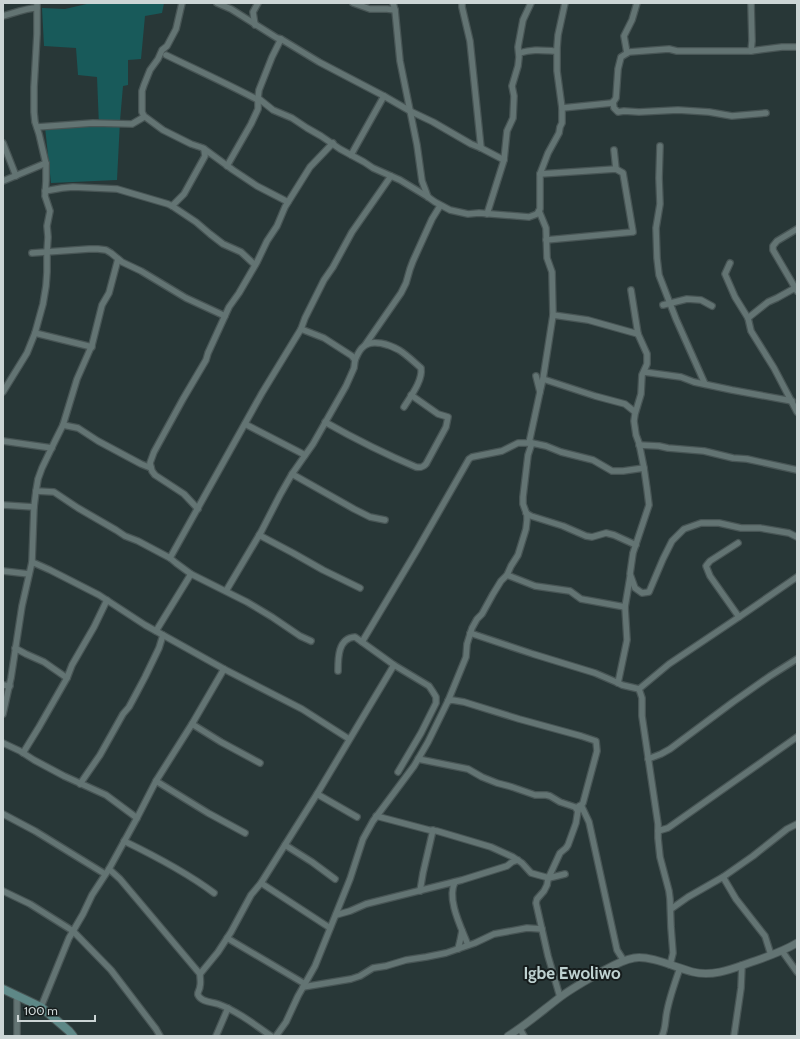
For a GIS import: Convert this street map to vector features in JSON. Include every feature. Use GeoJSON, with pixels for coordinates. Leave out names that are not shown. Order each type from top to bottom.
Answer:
{"type":"FeatureCollection","features":[{"type":"Feature","properties":{"kind":"main road"},"geometry":{"type":"LineString","coordinates":[[3,989],[42,1007],[74,1036]]}},
{"type":"Feature","properties":{"kind":"street"},"geometry":{"type":"LineString","coordinates":[[182,3],[176,29],[150,70],[142,91],[142,112],[144,117],[164,130],[204,149],[257,186],[288,202]]}},
{"type":"Feature","properties":{"kind":"street"},"geometry":{"type":"LineString","coordinates":[[217,3],[231,9],[255,25],[271,33],[276,38],[282,39],[319,62],[384,96],[410,112],[433,122],[471,144],[504,160]]}},
{"type":"Feature","properties":{"kind":"street"},"geometry":{"type":"LineString","coordinates":[[244,18],[253,12],[258,3]]}},
{"type":"Feature","properties":{"kind":"street"},"geometry":{"type":"LineString","coordinates":[[353,3],[370,9],[395,10]]}},
{"type":"Feature","properties":{"kind":"street"},"geometry":{"type":"LineString","coordinates":[[393,3],[400,61],[417,145],[422,181],[428,197]]}},
{"type":"Feature","properties":{"kind":"street"},"geometry":{"type":"LineString","coordinates":[[462,3],[470,41],[481,148]]}},
{"type":"Feature","properties":{"kind":"street"},"geometry":{"type":"LineString","coordinates":[[487,214],[504,160],[507,131],[513,118],[513,82],[518,66],[518,48],[523,20],[531,3]]}},
{"type":"Feature","properties":{"kind":"street"},"geometry":{"type":"LineString","coordinates":[[276,1036],[286,1022],[292,1006],[315,966],[372,820],[418,759],[428,742],[448,701],[466,657],[472,628],[501,581],[507,575],[518,555],[526,528],[528,516],[523,504],[523,497],[528,455],[540,392],[544,379],[553,315],[552,272],[547,258],[546,228],[539,211],[540,174],[548,153],[559,133],[562,123],[562,108],[557,71],[557,48],[558,35],[565,3]]}},
{"type":"Feature","properties":{"kind":"street"},"geometry":{"type":"LineString","coordinates":[[627,53],[624,36],[632,20],[637,3]]}},
{"type":"Feature","properties":{"kind":"street"},"geometry":{"type":"LineString","coordinates":[[751,3],[751,52]]}},
{"type":"Feature","properties":{"kind":"street"},"geometry":{"type":"LineString","coordinates":[[3,16],[37,6],[38,34],[34,87],[34,112],[46,163],[45,196],[50,211],[47,252],[48,272],[43,304],[35,333],[27,353],[3,392]]}},
{"type":"Feature","properties":{"kind":"street"},"geometry":{"type":"LineString","coordinates":[[253,12],[255,25]]}},
{"type":"Feature","properties":{"kind":"street"},"geometry":{"type":"LineString","coordinates":[[227,166],[258,109],[259,90],[272,57],[282,39]]}},
{"type":"Feature","properties":{"kind":"street"},"geometry":{"type":"LineString","coordinates":[[165,47],[166,55]]}},
{"type":"Feature","properties":{"kind":"street"},"geometry":{"type":"LineString","coordinates":[[766,113],[732,116],[709,112],[678,110],[618,112],[614,108],[613,102],[616,98],[618,69],[621,57],[628,52],[669,49],[677,51],[751,52],[782,47],[797,47]]}},
{"type":"Feature","properties":{"kind":"street"},"geometry":{"type":"LineString","coordinates":[[518,53],[531,50],[555,52]]}},
{"type":"Feature","properties":{"kind":"street"},"geometry":{"type":"LineString","coordinates":[[166,55],[258,99],[273,110],[292,118],[373,168],[400,180],[440,206],[468,214],[479,213],[529,217],[537,214],[539,211]]}},
{"type":"Feature","properties":{"kind":"street"},"geometry":{"type":"LineString","coordinates":[[158,59],[166,55]]}},
{"type":"Feature","properties":{"kind":"street"},"geometry":{"type":"LineString","coordinates":[[351,154],[384,96]]}},
{"type":"Feature","properties":{"kind":"street"},"geometry":{"type":"LineString","coordinates":[[562,108],[600,105],[613,102]]}},
{"type":"Feature","properties":{"kind":"street"},"geometry":{"type":"LineString","coordinates":[[258,109],[273,110]]}},
{"type":"Feature","properties":{"kind":"street"},"geometry":{"type":"LineString","coordinates":[[37,127],[93,123],[132,124],[144,117]]}},
{"type":"Feature","properties":{"kind":"street"},"geometry":{"type":"LineString","coordinates":[[3,143],[16,176]]}},
{"type":"Feature","properties":{"kind":"street"},"geometry":{"type":"LineString","coordinates":[[198,509],[184,494],[152,472],[150,463],[154,452],[206,360],[229,307],[239,293],[267,241],[277,226],[285,207],[310,167],[333,143]]}},
{"type":"Feature","properties":{"kind":"street"},"geometry":{"type":"LineString","coordinates":[[660,146],[660,204],[656,228],[659,275],[676,319],[705,384]]}},
{"type":"Feature","properties":{"kind":"street"},"geometry":{"type":"LineString","coordinates":[[172,206],[184,194],[205,156],[204,149]]}},
{"type":"Feature","properties":{"kind":"street"},"geometry":{"type":"LineString","coordinates":[[614,150],[616,169]]}},
{"type":"Feature","properties":{"kind":"street"},"geometry":{"type":"LineString","coordinates":[[205,156],[212,155]]}},
{"type":"Feature","properties":{"kind":"street"},"geometry":{"type":"LineString","coordinates":[[3,181],[46,163]]}},
{"type":"Feature","properties":{"kind":"street"},"geometry":{"type":"LineString","coordinates":[[540,174],[616,169],[623,173],[633,232],[546,240]]}},
{"type":"Feature","properties":{"kind":"street"},"geometry":{"type":"LineString","coordinates":[[170,558],[262,393],[302,329],[305,318],[324,280],[333,268],[352,232],[391,176]]}},
{"type":"Feature","properties":{"kind":"street"},"geometry":{"type":"LineString","coordinates":[[45,191],[73,187],[113,189],[172,206],[196,222],[223,244],[241,252],[255,265]]}},
{"type":"Feature","properties":{"kind":"street"},"geometry":{"type":"LineString","coordinates":[[226,591],[259,535],[292,474],[313,444],[346,386],[360,350],[401,293],[413,261],[432,219],[440,206]]}},
{"type":"Feature","properties":{"kind":"street"},"geometry":{"type":"LineString","coordinates":[[748,318],[768,302],[796,289],[773,250],[773,246],[797,229]]}},
{"type":"Feature","properties":{"kind":"street"},"geometry":{"type":"LineString","coordinates":[[32,253],[98,248],[106,250],[122,262],[141,271],[186,298],[225,316]]}},
{"type":"Feature","properties":{"kind":"street"},"geometry":{"type":"LineString","coordinates":[[3,714],[10,686],[22,606],[32,562],[36,491],[42,468],[63,425],[77,379],[92,347],[102,305],[109,293],[118,259]]}},
{"type":"Feature","properties":{"kind":"street"},"geometry":{"type":"LineString","coordinates":[[730,263],[725,274],[734,296],[748,318],[751,331],[774,368],[797,412]]}},
{"type":"Feature","properties":{"kind":"street"},"geometry":{"type":"LineString","coordinates":[[618,683],[627,640],[625,607],[630,570],[633,554],[649,505],[644,468],[634,428],[635,412],[641,394],[642,375],[647,364],[646,354],[638,334],[631,290]]}},
{"type":"Feature","properties":{"kind":"street"},"geometry":{"type":"LineString","coordinates":[[663,305],[687,299],[701,300],[712,306]]}},
{"type":"Feature","properties":{"kind":"street"},"geometry":{"type":"LineString","coordinates":[[553,315],[588,320],[638,334]]}},
{"type":"Feature","properties":{"kind":"street"},"geometry":{"type":"LineString","coordinates":[[302,329],[324,338],[352,356],[355,360]]}},
{"type":"Feature","properties":{"kind":"street"},"geometry":{"type":"LineString","coordinates":[[35,333],[92,347]]}},
{"type":"Feature","properties":{"kind":"street"},"geometry":{"type":"LineString","coordinates":[[365,345],[377,343],[399,350],[421,368],[422,374],[420,380],[404,407]]}},
{"type":"Feature","properties":{"kind":"street"},"geometry":{"type":"LineString","coordinates":[[644,372],[681,377],[694,382],[792,401]]}},
{"type":"Feature","properties":{"kind":"street"},"geometry":{"type":"LineString","coordinates":[[536,376],[540,392]]}},
{"type":"Feature","properties":{"kind":"street"},"geometry":{"type":"LineString","coordinates":[[544,379],[595,396],[625,404],[635,412]]}},
{"type":"Feature","properties":{"kind":"street"},"geometry":{"type":"LineString","coordinates":[[325,422],[381,452],[420,468],[426,464],[446,427],[448,417],[438,414],[411,395]]}},
{"type":"Feature","properties":{"kind":"street"},"geometry":{"type":"LineString","coordinates":[[245,424],[305,455]]}},
{"type":"Feature","properties":{"kind":"street"},"geometry":{"type":"LineString","coordinates":[[63,425],[78,428],[98,441],[151,468]]}},
{"type":"Feature","properties":{"kind":"street"},"geometry":{"type":"LineString","coordinates":[[3,441],[52,448]]}},
{"type":"Feature","properties":{"kind":"street"},"geometry":{"type":"LineString","coordinates":[[362,642],[469,459],[472,457],[502,451],[518,443],[531,443],[593,460],[612,471],[644,468]]}},
{"type":"Feature","properties":{"kind":"street"},"geometry":{"type":"LineString","coordinates":[[639,445],[704,451],[797,470]]}},
{"type":"Feature","properties":{"kind":"street"},"geometry":{"type":"LineString","coordinates":[[292,474],[370,517],[385,520]]}},
{"type":"Feature","properties":{"kind":"street"},"geometry":{"type":"LineString","coordinates":[[36,491],[54,492],[125,536],[138,541],[170,558],[191,574],[247,602],[300,636],[311,641]]}},
{"type":"Feature","properties":{"kind":"street"},"geometry":{"type":"LineString","coordinates":[[3,505],[34,507]]}},
{"type":"Feature","properties":{"kind":"street"},"geometry":{"type":"LineString","coordinates":[[528,516],[563,526],[586,536],[606,533],[636,545]]}},
{"type":"Feature","properties":{"kind":"street"},"geometry":{"type":"LineString","coordinates":[[630,576],[635,588],[642,593],[649,592],[672,541],[684,528],[701,523],[719,523],[741,528],[760,528],[789,533],[797,537]]}},
{"type":"Feature","properties":{"kind":"street"},"geometry":{"type":"LineString","coordinates":[[259,535],[323,570],[360,588]]}},
{"type":"Feature","properties":{"kind":"street"},"geometry":{"type":"LineString","coordinates":[[738,542],[710,561],[706,566],[710,576],[739,617]]}},
{"type":"Feature","properties":{"kind":"street"},"geometry":{"type":"LineString","coordinates":[[32,562],[107,600],[145,625],[224,669],[302,709],[350,739]]}},
{"type":"Feature","properties":{"kind":"street"},"geometry":{"type":"LineString","coordinates":[[3,571],[29,574]]}},
{"type":"Feature","properties":{"kind":"street"},"geometry":{"type":"LineString","coordinates":[[156,631],[191,574]]}},
{"type":"Feature","properties":{"kind":"street"},"geometry":{"type":"LineString","coordinates":[[507,575],[535,586],[570,591],[582,599],[625,607]]}},
{"type":"Feature","properties":{"kind":"street"},"geometry":{"type":"LineString","coordinates":[[639,689],[669,664],[797,577]]}},
{"type":"Feature","properties":{"kind":"street"},"geometry":{"type":"LineString","coordinates":[[23,753],[67,678],[72,665],[94,627],[107,600]]}},
{"type":"Feature","properties":{"kind":"street"},"geometry":{"type":"LineString","coordinates":[[470,633],[595,673],[622,685],[639,689]]}},
{"type":"Feature","properties":{"kind":"street"},"geometry":{"type":"LineString","coordinates":[[80,784],[100,755],[146,677],[163,635]]}},
{"type":"Feature","properties":{"kind":"street"},"geometry":{"type":"LineString","coordinates":[[338,671],[340,649],[346,640],[355,636],[394,665],[429,686],[434,692],[436,703],[421,733],[398,772]]}},
{"type":"Feature","properties":{"kind":"street"},"geometry":{"type":"LineString","coordinates":[[15,648],[44,662],[67,678]]}},
{"type":"Feature","properties":{"kind":"street"},"geometry":{"type":"LineString","coordinates":[[648,759],[670,749],[733,702],[797,659]]}},
{"type":"Feature","properties":{"kind":"street"},"geometry":{"type":"LineString","coordinates":[[200,974],[218,952],[227,938],[250,895],[261,882],[317,794],[394,665]]}},
{"type":"Feature","properties":{"kind":"street"},"geometry":{"type":"LineString","coordinates":[[42,1007],[69,938],[92,895],[138,818],[156,781],[224,669]]}},
{"type":"Feature","properties":{"kind":"street"},"geometry":{"type":"LineString","coordinates":[[3,685],[10,686]]}},
{"type":"Feature","properties":{"kind":"street"},"geometry":{"type":"LineString","coordinates":[[639,689],[642,698],[642,716],[658,824],[660,857],[669,891],[673,952],[670,965]]}},
{"type":"Feature","properties":{"kind":"street"},"geometry":{"type":"LineString","coordinates":[[448,701],[452,700],[464,702],[596,741],[597,751],[581,805],[576,809]]}},
{"type":"Feature","properties":{"kind":"street"},"geometry":{"type":"LineString","coordinates":[[192,724],[260,763]]}},
{"type":"Feature","properties":{"kind":"street"},"geometry":{"type":"LineString","coordinates":[[658,831],[668,828],[797,737]]}},
{"type":"Feature","properties":{"kind":"street"},"geometry":{"type":"LineString","coordinates":[[3,743],[80,784],[95,789],[106,795],[138,818]]}},
{"type":"Feature","properties":{"kind":"street"},"geometry":{"type":"LineString","coordinates":[[418,759],[468,769],[497,783],[535,795],[546,795],[576,809]]}},
{"type":"Feature","properties":{"kind":"street"},"geometry":{"type":"LineString","coordinates":[[156,781],[244,833]]}},
{"type":"Feature","properties":{"kind":"street"},"geometry":{"type":"LineString","coordinates":[[317,794],[357,817]]}},
{"type":"Feature","properties":{"kind":"street"},"geometry":{"type":"LineString","coordinates":[[581,805],[589,822],[617,950],[624,961]]}},
{"type":"Feature","properties":{"kind":"street"},"geometry":{"type":"LineString","coordinates":[[560,998],[548,956],[536,903],[537,899],[547,885],[560,853],[568,845],[576,823],[576,809]]}},
{"type":"Feature","properties":{"kind":"street"},"geometry":{"type":"LineString","coordinates":[[3,814],[107,871],[120,880],[200,974],[201,986],[198,996],[204,1000],[228,1008],[271,1036]]}},
{"type":"Feature","properties":{"kind":"street"},"geometry":{"type":"LineString","coordinates":[[376,816],[433,830],[491,847],[511,859],[518,860],[531,873],[549,878],[565,874]]}},
{"type":"Feature","properties":{"kind":"street"},"geometry":{"type":"LineString","coordinates":[[671,909],[688,897],[723,877],[787,829],[797,824]]}},
{"type":"Feature","properties":{"kind":"street"},"geometry":{"type":"LineString","coordinates":[[420,891],[433,830]]}},
{"type":"Feature","properties":{"kind":"street"},"geometry":{"type":"LineString","coordinates":[[124,841],[161,859],[214,893]]}},
{"type":"Feature","properties":{"kind":"street"},"geometry":{"type":"LineString","coordinates":[[285,845],[335,879]]}},
{"type":"Feature","properties":{"kind":"street"},"geometry":{"type":"LineString","coordinates":[[336,915],[366,904],[452,884],[507,866],[511,859]]}},
{"type":"Feature","properties":{"kind":"street"},"geometry":{"type":"LineString","coordinates":[[723,877],[736,899],[765,936],[771,955]]}},
{"type":"Feature","properties":{"kind":"street"},"geometry":{"type":"LineString","coordinates":[[261,882],[330,928]]}},
{"type":"Feature","properties":{"kind":"street"},"geometry":{"type":"LineString","coordinates":[[452,884],[453,901],[468,945]]}},
{"type":"Feature","properties":{"kind":"street"},"geometry":{"type":"LineString","coordinates":[[3,892],[30,904],[73,931],[111,970],[160,1036]]}},
{"type":"Feature","properties":{"kind":"street"},"geometry":{"type":"LineString","coordinates":[[227,938],[304,986],[351,979],[360,976],[373,968],[446,953],[475,943],[494,934],[531,927],[542,929]]}},
{"type":"Feature","properties":{"kind":"street"},"geometry":{"type":"LineString","coordinates":[[458,949],[462,930]]}},
{"type":"Feature","properties":{"kind":"street"},"geometry":{"type":"LineString","coordinates":[[508,1036],[520,1029],[560,998],[591,977],[624,961],[636,958],[646,958],[695,973],[704,974],[742,965],[782,951],[797,942]]}},
{"type":"Feature","properties":{"kind":"street"},"geometry":{"type":"LineString","coordinates":[[782,951],[797,972]]}},
{"type":"Feature","properties":{"kind":"street"},"geometry":{"type":"LineString","coordinates":[[734,1036],[742,988],[742,965]]}},
{"type":"Feature","properties":{"kind":"street"},"geometry":{"type":"LineString","coordinates":[[662,1036],[665,1030],[666,1012],[680,968]]}},
{"type":"Feature","properties":{"kind":"street"},"geometry":{"type":"LineString","coordinates":[[17,996],[18,1036]]}},
{"type":"Feature","properties":{"kind":"street"},"geometry":{"type":"LineString","coordinates":[[216,1036],[228,1008]]}},
{"type":"Feature","properties":{"kind":"street"},"geometry":{"type":"LineString","coordinates":[[520,1029],[524,1036]]}},
{"type":"Feature","properties":{"kind":"shaded area"},"geometry":{"type":"Polygon","coordinates":[[[91,3],[164,3],[162,13],[145,16],[141,59],[128,60],[128,85],[123,86],[117,180],[51,183],[45,127],[99,126],[97,77],[78,75],[76,48],[44,46],[42,8],[65,9],[91,3]]]}},
{"type":"Feature","properties":{"kind":"district","name":"Igbe Ewoliwo"},"geometry":{"type":"Point","coordinates":[572,973]}}]}
